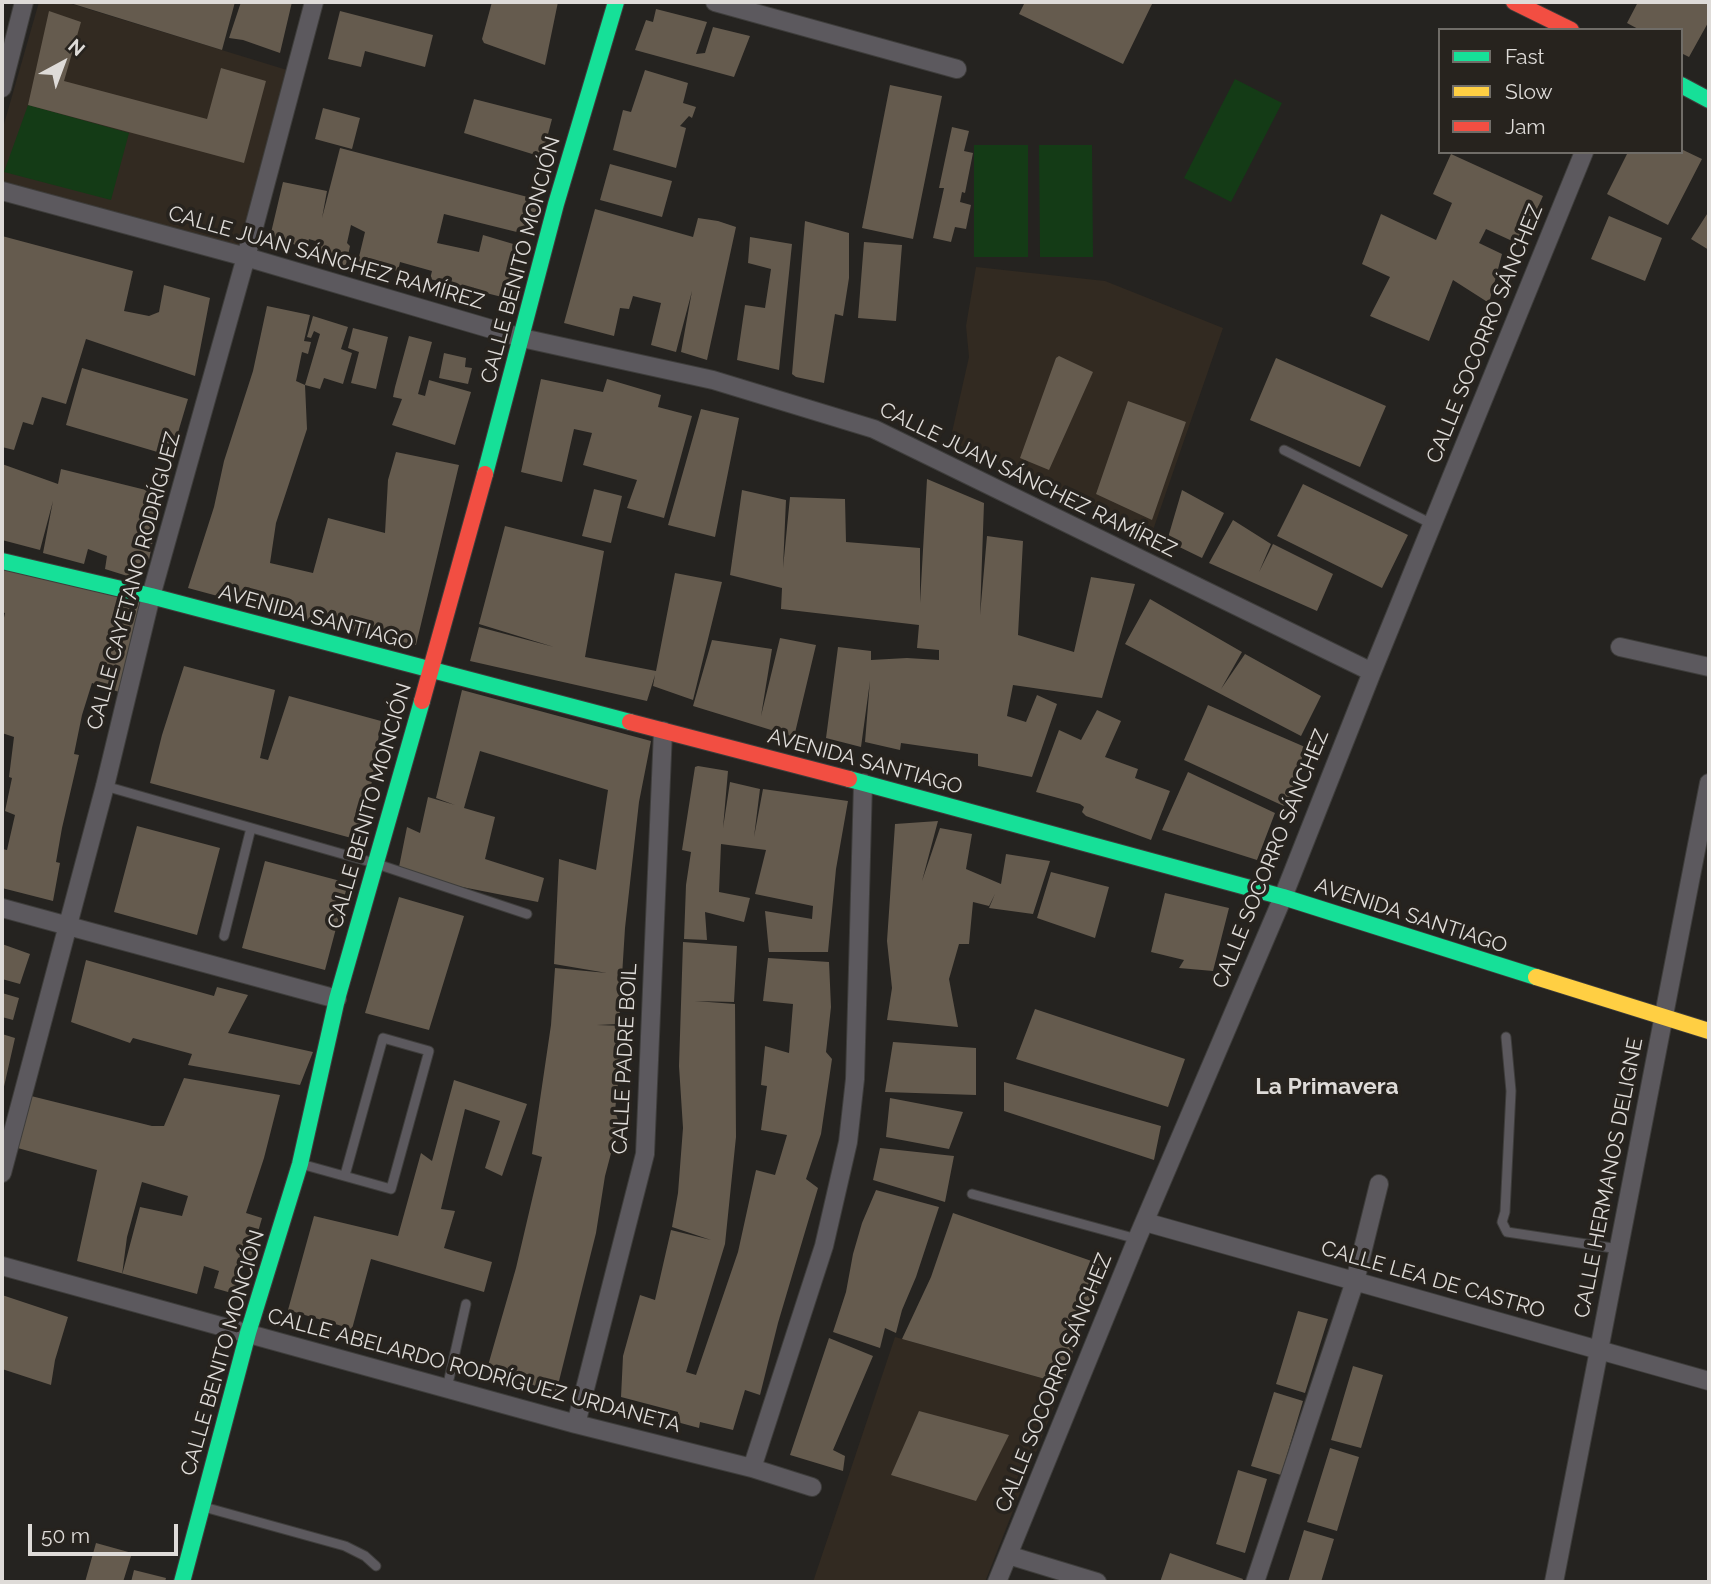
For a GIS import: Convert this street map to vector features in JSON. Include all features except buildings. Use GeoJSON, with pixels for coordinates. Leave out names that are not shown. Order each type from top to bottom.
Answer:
{"type":"FeatureCollection","features":[{"type":"Feature","properties":{"kind":"main road","name":"CALLE BENITO MONCIÓN"},"geometry":{"type":"LineString","coordinates":[[182,1582],[248,1333],[300,1164],[337,999],[374,863],[431,670],[556,204],[616,2]]}},
{"type":"Feature","properties":{"kind":"main road"},"geometry":{"type":"LineString","coordinates":[[1522,4],[1567,28]]}},
{"type":"Feature","properties":{"kind":"main road"},"geometry":{"type":"LineString","coordinates":[[1683,86],[1708,96]]}},
{"type":"Feature","properties":{"kind":"main road","name":"AVENIDA SANTIAGO"},"geometry":{"type":"LineString","coordinates":[[2,561],[151,596],[863,783],[1283,897],[1709,1031]]}},
{"type":"Feature","properties":{"kind":"street"},"geometry":{"type":"LineString","coordinates":[[2,88],[24,2]]}},
{"type":"Feature","properties":{"kind":"street","name":"CALLE CAYETANO RODRÍGUEZ"},"geometry":{"type":"LineString","coordinates":[[2,1172],[105,786],[151,596],[314,2]]}},
{"type":"Feature","properties":{"kind":"street"},"geometry":{"type":"LineString","coordinates":[[715,2],[957,69]]}},
{"type":"Feature","properties":{"kind":"street","name":"CALLE SOCORRO SÁNCHEZ"},"geometry":{"type":"LineString","coordinates":[[998,1582],[1137,1239],[1283,897],[1583,154]]}},
{"type":"Feature","properties":{"kind":"street","name":"CALLE JUAN SÁNCHEZ RAMÍREZ"},"geometry":{"type":"LineString","coordinates":[[2,191],[246,257],[522,338],[713,380],[874,429],[1372,672]]}},
{"type":"Feature","properties":{"kind":"street"},"geometry":{"type":"LineString","coordinates":[[1620,647],[1709,667]]}},
{"type":"Feature","properties":{"kind":"street","name":"CALLE PADRE BOIL"},"geometry":{"type":"LineString","coordinates":[[576,1424],[645,1154],[663,731]]}},
{"type":"Feature","properties":{"kind":"street"},"geometry":{"type":"LineString","coordinates":[[752,1468],[824,1246],[848,1142],[855,1079],[863,783]]}},
{"type":"Feature","properties":{"kind":"street","name":"CALLE HERMANOS DELIGNE"},"geometry":{"type":"LineString","coordinates":[[1554,1582],[1709,783]]}},
{"type":"Feature","properties":{"kind":"street"},"geometry":{"type":"LineString","coordinates":[[2,908],[337,999]]}},
{"type":"Feature","properties":{"kind":"street"},"geometry":{"type":"LineString","coordinates":[[1255,1582],[1355,1281],[1379,1184]]}},
{"type":"Feature","properties":{"kind":"street","name":"CALLE LEA DE CASTRO"},"geometry":{"type":"LineString","coordinates":[[1145,1222],[1709,1381]]}},
{"type":"Feature","properties":{"kind":"street","name":"CALLE ABELARDO RODRÍGUEZ URDANETA"},"geometry":{"type":"LineString","coordinates":[[2,1266],[576,1424],[752,1468],[812,1487]]}},
{"type":"Feature","properties":{"kind":"street"},"geometry":{"type":"LineString","coordinates":[[1008,1555],[1097,1582]]}},
{"type":"Feature","properties":{"kind":"lane"},"geometry":{"type":"LineString","coordinates":[[1284,450],[1432,524]]}},
{"type":"Feature","properties":{"kind":"lane"},"geometry":{"type":"LineString","coordinates":[[105,786],[374,863],[527,914]]}},
{"type":"Feature","properties":{"kind":"lane"},"geometry":{"type":"LineString","coordinates":[[224,936],[251,828]]}},
{"type":"Feature","properties":{"kind":"lane"},"geometry":{"type":"LineString","coordinates":[[1506,1037],[1511,1091],[1505,1212],[1502,1222],[1507,1232],[1619,1249]]}},
{"type":"Feature","properties":{"kind":"lane"},"geometry":{"type":"LineString","coordinates":[[300,1164],[391,1189],[429,1051],[383,1038],[345,1175]]}},
{"type":"Feature","properties":{"kind":"lane"},"geometry":{"type":"LineString","coordinates":[[972,1194],[1137,1239]]}},
{"type":"Feature","properties":{"kind":"lane"},"geometry":{"type":"LineString","coordinates":[[447,1388],[466,1304]]}},
{"type":"Feature","properties":{"kind":"lane"},"geometry":{"type":"LineString","coordinates":[[202,1507],[345,1546],[365,1556],[376,1566]]}},
{"type":"Feature","properties":{"kind":"shaded area"},"geometry":{"type":"Polygon","coordinates":[[[39,2],[65,2],[287,70],[240,249],[2,185],[2,131],[39,2]]]}},
{"type":"Feature","properties":{"kind":"shaded area"},"geometry":{"type":"Polygon","coordinates":[[[976,267],[1105,281],[1223,328],[1152,533],[950,441],[969,357],[966,326],[976,267]]]}},
{"type":"Feature","properties":{"kind":"shaded area"},"geometry":{"type":"Polygon","coordinates":[[[895,1337],[1063,1384],[985,1582],[813,1582],[895,1337]]]}},
{"type":"Feature","properties":{"kind":"green space"},"geometry":{"type":"Polygon","coordinates":[[[1235,79],[1282,103],[1231,202],[1184,178],[1235,79]]]}},
{"type":"Feature","properties":{"kind":"green space"},"geometry":{"type":"Polygon","coordinates":[[[28,105],[129,133],[111,200],[4,172],[28,105]]]}},
{"type":"Feature","properties":{"kind":"green space"},"geometry":{"type":"Polygon","coordinates":[[[974,145],[1028,145],[1028,257],[974,257],[974,145]]]}},
{"type":"Feature","properties":{"kind":"green space"},"geometry":{"type":"Polygon","coordinates":[[[1039,145],[1092,145],[1093,257],[1040,257],[1039,145]]]}},
{"type":"Feature","properties":{"kind":"traffic: fast"},"geometry":{"type":"LineString","coordinates":[[485,474],[556,204],[616,2]]}},
{"type":"Feature","properties":{"kind":"traffic: fast"},"geometry":{"type":"LineString","coordinates":[[1683,86],[1709,100]]}},
{"type":"Feature","properties":{"kind":"traffic: fast"},"geometry":{"type":"LineString","coordinates":[[2,561],[151,596],[630,722]]}},
{"type":"Feature","properties":{"kind":"traffic: fast"},"geometry":{"type":"LineString","coordinates":[[182,1582],[248,1333],[300,1164],[337,999],[422,701]]}},
{"type":"Feature","properties":{"kind":"traffic: fast"},"geometry":{"type":"LineString","coordinates":[[849,779],[1283,897],[1536,977]]}},
{"type":"Feature","properties":{"kind":"traffic: slow"},"geometry":{"type":"LineString","coordinates":[[1536,977],[1709,1031]]}},
{"type":"Feature","properties":{"kind":"traffic: jam"},"geometry":{"type":"LineString","coordinates":[[1514,2],[1567,28]]}},
{"type":"Feature","properties":{"kind":"traffic: jam"},"geometry":{"type":"LineString","coordinates":[[422,701],[485,474]]}},
{"type":"Feature","properties":{"kind":"traffic: jam"},"geometry":{"type":"LineString","coordinates":[[630,722],[849,779]]}},
{"type":"Feature","properties":{"kind":"district","name":"La Primavera"},"geometry":{"type":"Point","coordinates":[1327,1087]}}]}
